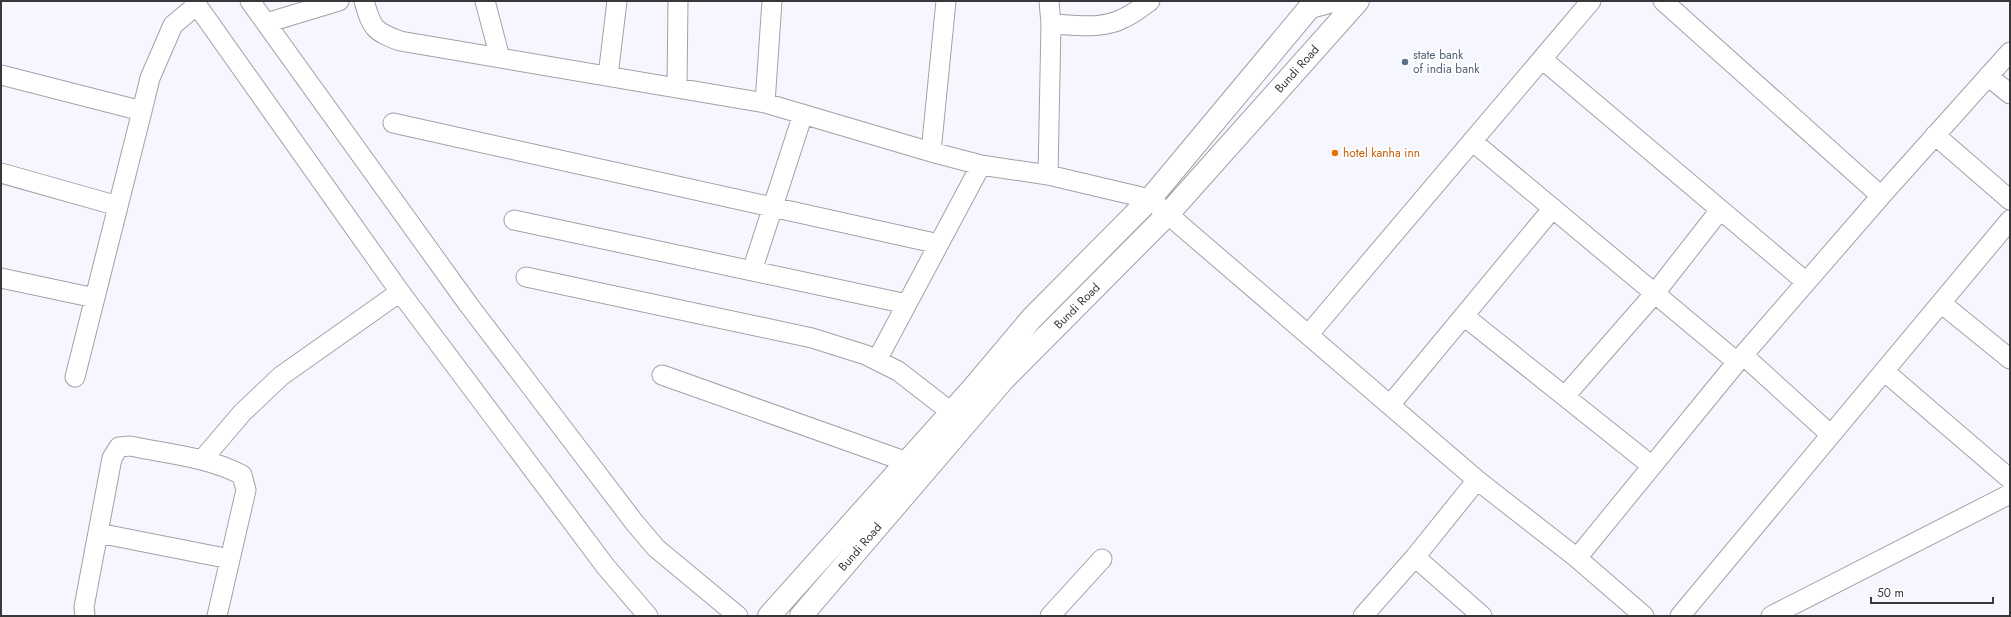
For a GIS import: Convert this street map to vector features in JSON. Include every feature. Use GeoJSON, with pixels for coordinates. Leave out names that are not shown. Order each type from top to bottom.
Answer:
{"type":"FeatureCollection","features":[{"type":"Feature","properties":{"kind":"main road"},"geometry":{"type":"LineString","coordinates":[[1313,4],[1332,1]]}},
{"type":"Feature","properties":{"kind":"main road","name":"Bundi Road"},"geometry":{"type":"LineString","coordinates":[[801,616],[1003,380],[1168,214],[1358,1]]}},
{"type":"Feature","properties":{"kind":"main road","name":"Bundi Road"},"geometry":{"type":"LineString","coordinates":[[769,616],[951,412],[1032,318],[1150,199],[1313,4]]}},
{"type":"Feature","properties":{"kind":"street"},"geometry":{"type":"LineString","coordinates":[[250,1],[468,304],[634,522],[656,548],[738,616]]}},
{"type":"Feature","properties":{"kind":"street"},"geometry":{"type":"LineString","coordinates":[[266,23],[339,1]]}},
{"type":"Feature","properties":{"kind":"street"},"geometry":{"type":"LineString","coordinates":[[364,1],[371,24],[382,34],[400,41],[765,103],[931,152],[981,165],[1048,175],[1150,199],[1476,480],[1577,558],[1644,616]]}},
{"type":"Feature","properties":{"kind":"street"},"geometry":{"type":"LineString","coordinates":[[485,1],[500,58]]}},
{"type":"Feature","properties":{"kind":"street"},"geometry":{"type":"LineString","coordinates":[[608,76],[617,1]]}},
{"type":"Feature","properties":{"kind":"street"},"geometry":{"type":"LineString","coordinates":[[677,88],[678,1]]}},
{"type":"Feature","properties":{"kind":"street"},"geometry":{"type":"LineString","coordinates":[[765,103],[772,1]]}},
{"type":"Feature","properties":{"kind":"street"},"geometry":{"type":"LineString","coordinates":[[931,152],[946,1]]}},
{"type":"Feature","properties":{"kind":"street"},"geometry":{"type":"LineString","coordinates":[[1048,175],[1051,24],[1050,1]]}},
{"type":"Feature","properties":{"kind":"street"},"geometry":{"type":"LineString","coordinates":[[1051,24],[1090,26],[1104,24],[1124,19],[1150,1]]}},
{"type":"Feature","properties":{"kind":"street"},"geometry":{"type":"LineString","coordinates":[[1308,335],[1591,1]]}},
{"type":"Feature","properties":{"kind":"street"},"geometry":{"type":"LineString","coordinates":[[1662,1],[1881,196]]}},
{"type":"Feature","properties":{"kind":"street"},"geometry":{"type":"LineString","coordinates":[[76,377],[150,78],[173,25],[196,3],[400,292],[606,567],[648,616]]}},
{"type":"Feature","properties":{"kind":"street"},"geometry":{"type":"LineString","coordinates":[[1577,558],[1740,359],[1881,196],[2010,52]]}},
{"type":"Feature","properties":{"kind":"street"},"geometry":{"type":"LineString","coordinates":[[1542,59],[1806,282]]}},
{"type":"Feature","properties":{"kind":"street"},"geometry":{"type":"LineString","coordinates":[[1,75],[142,111]]}},
{"type":"Feature","properties":{"kind":"street"},"geometry":{"type":"LineString","coordinates":[[1988,76],[2010,94]]}},
{"type":"Feature","properties":{"kind":"street"},"geometry":{"type":"LineString","coordinates":[[752,271],[803,114]]}},
{"type":"Feature","properties":{"kind":"street"},"geometry":{"type":"LineString","coordinates":[[393,123],[939,244]]}},
{"type":"Feature","properties":{"kind":"street"},"geometry":{"type":"LineString","coordinates":[[1935,135],[2010,200]]}},
{"type":"Feature","properties":{"kind":"street"},"geometry":{"type":"LineString","coordinates":[[1472,141],[1655,293],[1740,359],[1831,435]]}},
{"type":"Feature","properties":{"kind":"street"},"geometry":{"type":"LineString","coordinates":[[877,360],[981,165]]}},
{"type":"Feature","properties":{"kind":"street"},"geometry":{"type":"LineString","coordinates":[[1,173],[118,206]]}},
{"type":"Feature","properties":{"kind":"street"},"geometry":{"type":"LineString","coordinates":[[1390,405],[1553,208]]}},
{"type":"Feature","properties":{"kind":"street"},"geometry":{"type":"LineString","coordinates":[[1564,396],[1655,293],[1720,210]]}},
{"type":"Feature","properties":{"kind":"street"},"geometry":{"type":"LineString","coordinates":[[514,220],[907,304]]}},
{"type":"Feature","properties":{"kind":"street"},"geometry":{"type":"LineString","coordinates":[[1680,616],[2010,220]]}},
{"type":"Feature","properties":{"kind":"street"},"geometry":{"type":"LineString","coordinates":[[526,277],[812,338],[866,355],[898,371],[951,412]]}},
{"type":"Feature","properties":{"kind":"street"},"geometry":{"type":"LineString","coordinates":[[1,278],[95,298]]}},
{"type":"Feature","properties":{"kind":"street"},"geometry":{"type":"LineString","coordinates":[[202,460],[242,413],[281,376],[400,292]]}},
{"type":"Feature","properties":{"kind":"street"},"geometry":{"type":"LineString","coordinates":[[1941,303],[2010,359]]}},
{"type":"Feature","properties":{"kind":"street"},"geometry":{"type":"LineString","coordinates":[[1464,316],[1652,466]]}},
{"type":"Feature","properties":{"kind":"street"},"geometry":{"type":"LineString","coordinates":[[1884,371],[2010,479]]}},
{"type":"Feature","properties":{"kind":"street"},"geometry":{"type":"LineString","coordinates":[[662,375],[906,462]]}},
{"type":"Feature","properties":{"kind":"street"},"geometry":{"type":"LineString","coordinates":[[85,616],[84,607],[112,458],[119,447],[130,446],[202,460],[230,469],[242,476],[246,490],[217,616]]}},
{"type":"Feature","properties":{"kind":"street"},"geometry":{"type":"LineString","coordinates":[[1362,616],[1415,557],[1476,480]]}},
{"type":"Feature","properties":{"kind":"street"},"geometry":{"type":"LineString","coordinates":[[1771,616],[2010,494]]}},
{"type":"Feature","properties":{"kind":"street"},"geometry":{"type":"LineString","coordinates":[[98,533],[230,559]]}},
{"type":"Feature","properties":{"kind":"street"},"geometry":{"type":"LineString","coordinates":[[1415,557],[1482,616]]}},
{"type":"Feature","properties":{"kind":"street"},"geometry":{"type":"LineString","coordinates":[[1050,616],[1102,559]]}},
{"type":"Feature","properties":{"kind":"place","name":"state bank of india bank"},"geometry":{"type":"Point","coordinates":[1405,62]}},
{"type":"Feature","properties":{"kind":"place","name":"hotel kanha inn"},"geometry":{"type":"Point","coordinates":[1335,153]}}]}
